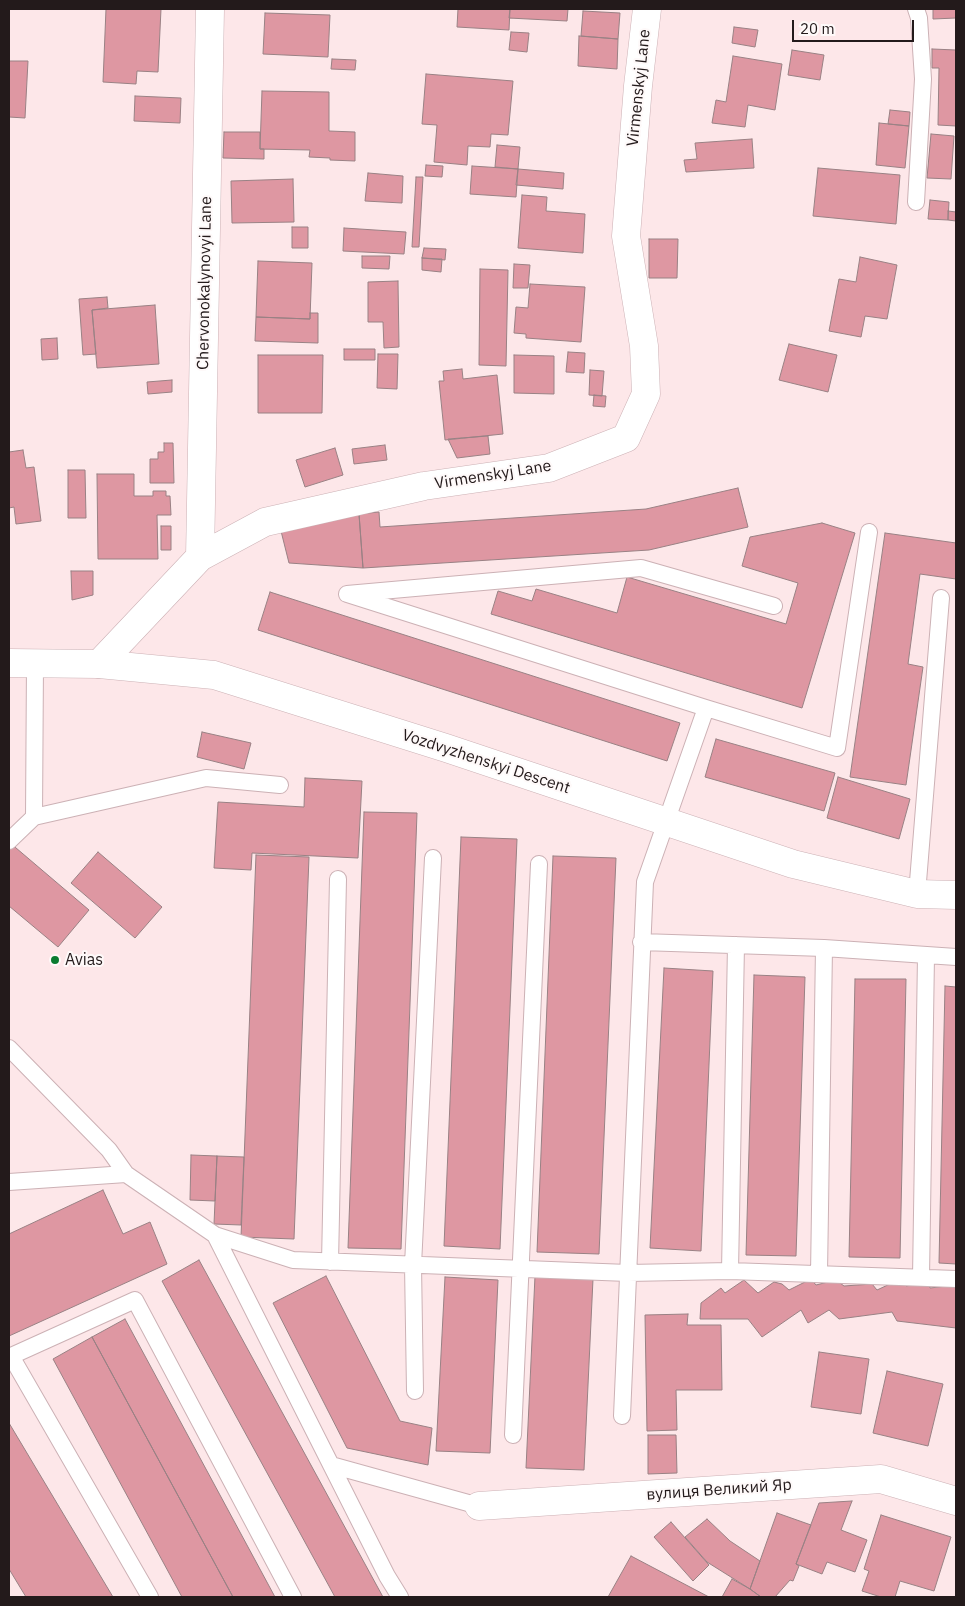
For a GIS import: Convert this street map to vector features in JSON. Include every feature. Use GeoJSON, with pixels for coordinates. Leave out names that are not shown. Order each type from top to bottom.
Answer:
{"type":"FeatureCollection","features":[{"type":"Feature","properties":{"kind":"street","name":"Chervonokalynovyi Lane"},"geometry":{"type":"LineString","coordinates":[[200,557],[210,9]]}},
{"type":"Feature","properties":{"kind":"street","name":"Virmenskyj Lane"},"geometry":{"type":"LineString","coordinates":[[99,664],[200,557],[265,522],[424,486],[549,468],[626,438],[646,394],[644,346],[626,236],[638,86],[647,9]]}},
{"type":"Feature","properties":{"kind":"street","name":"Vozdvyzhenskyi Descent"},"geometry":{"type":"LineString","coordinates":[[22,663],[99,664],[214,675],[446,748],[793,864],[917,894],[956,895]]}},
{"type":"Feature","properties":{"kind":"street","name":"вулиця Великий Яр"},"geometry":{"type":"LineString","coordinates":[[479,1506],[881,1479],[956,1501]]}},
{"type":"Feature","properties":{"kind":"lane"},"geometry":{"type":"LineString","coordinates":[[916,9],[919,18],[923,79],[916,202]]}},
{"type":"Feature","properties":{"kind":"lane"},"geometry":{"type":"LineString","coordinates":[[774,606],[641,568],[347,594],[838,748],[869,532]]}},
{"type":"Feature","properties":{"kind":"lane"},"geometry":{"type":"LineString","coordinates":[[917,894],[941,598]]}},
{"type":"Feature","properties":{"kind":"lane"},"geometry":{"type":"LineString","coordinates":[[22,663],[34,817]]}},
{"type":"Feature","properties":{"kind":"lane"},"geometry":{"type":"LineString","coordinates":[[622,1416],[645,882],[706,708]]}},
{"type":"Feature","properties":{"kind":"lane"},"geometry":{"type":"LineString","coordinates":[[9,841],[34,817],[206,778],[280,785]]}},
{"type":"Feature","properties":{"kind":"lane"},"geometry":{"type":"LineString","coordinates":[[415,1391],[413,1265],[433,858]]}},
{"type":"Feature","properties":{"kind":"lane"},"geometry":{"type":"LineString","coordinates":[[513,1435],[539,864]]}},
{"type":"Feature","properties":{"kind":"lane"},"geometry":{"type":"LineString","coordinates":[[330,1262],[338,879]]}},
{"type":"Feature","properties":{"kind":"lane"},"geometry":{"type":"LineString","coordinates":[[641,942],[824,948],[956,957]]}},
{"type":"Feature","properties":{"kind":"lane"},"geometry":{"type":"LineString","coordinates":[[730,1271],[736,945]]}},
{"type":"Feature","properties":{"kind":"lane"},"geometry":{"type":"LineString","coordinates":[[819,1274],[824,948]]}},
{"type":"Feature","properties":{"kind":"lane"},"geometry":{"type":"LineString","coordinates":[[921,1277],[926,956]]}},
{"type":"Feature","properties":{"kind":"lane"},"geometry":{"type":"LineString","coordinates":[[9,1048],[109,1150],[126,1174],[215,1235],[293,1260],[628,1273],[730,1271],[956,1279]]}},
{"type":"Feature","properties":{"kind":"lane"},"geometry":{"type":"LineString","coordinates":[[9,1182],[126,1174]]}},
{"type":"Feature","properties":{"kind":"lane"},"geometry":{"type":"LineString","coordinates":[[215,1235],[387,1576],[400,1597]]}},
{"type":"Feature","properties":{"kind":"lane"},"geometry":{"type":"LineString","coordinates":[[150,1597],[10,1357],[135,1300],[293,1597]]}},
{"type":"Feature","properties":{"kind":"lane"},"geometry":{"type":"LineString","coordinates":[[331,1465],[479,1506]]}},
{"type":"Feature","properties":{"kind":"building"},"geometry":{"type":"Polygon","coordinates":[[[106,9],[161,9],[158,72],[137,71],[136,84],[103,82],[106,9]]]}},
{"type":"Feature","properties":{"kind":"building"},"geometry":{"type":"Polygon","coordinates":[[[458,9],[510,9],[509,30],[457,27],[458,9]]]}},
{"type":"Feature","properties":{"kind":"building"},"geometry":{"type":"Polygon","coordinates":[[[510,9],[568,9],[567,21],[509,18],[510,9]]]}},
{"type":"Feature","properties":{"kind":"building"},"geometry":{"type":"Polygon","coordinates":[[[933,9],[956,9],[956,18],[933,19],[933,9]]]}},
{"type":"Feature","properties":{"kind":"building"},"geometry":{"type":"Polygon","coordinates":[[[583,11],[620,13],[618,39],[581,36],[583,11]]]}},
{"type":"Feature","properties":{"kind":"building"},"geometry":{"type":"Polygon","coordinates":[[[265,13],[330,15],[328,57],[263,54],[265,13]]]}},
{"type":"Feature","properties":{"kind":"building"},"geometry":{"type":"Polygon","coordinates":[[[734,27],[758,30],[755,47],[732,43],[734,27]]]}},
{"type":"Feature","properties":{"kind":"building"},"geometry":{"type":"Polygon","coordinates":[[[511,32],[529,33],[527,52],[509,50],[511,32]]]}},
{"type":"Feature","properties":{"kind":"building"},"geometry":{"type":"Polygon","coordinates":[[[579,36],[618,39],[617,69],[578,66],[579,36]]]}},
{"type":"Feature","properties":{"kind":"building"},"geometry":{"type":"Polygon","coordinates":[[[932,49],[956,50],[956,126],[938,125],[939,68],[932,68],[932,49]]]}},
{"type":"Feature","properties":{"kind":"building"},"geometry":{"type":"Polygon","coordinates":[[[792,50],[824,55],[820,80],[788,75],[792,50]]]}},
{"type":"Feature","properties":{"kind":"building"},"geometry":{"type":"Polygon","coordinates":[[[733,56],[782,64],[775,110],[748,105],[745,127],[712,123],[716,100],[726,102],[733,56]]]}},
{"type":"Feature","properties":{"kind":"building"},"geometry":{"type":"Polygon","coordinates":[[[332,59],[356,60],[355,70],[331,69],[332,59]]]}},
{"type":"Feature","properties":{"kind":"building"},"geometry":{"type":"Polygon","coordinates":[[[9,61],[28,61],[25,118],[9,117],[9,61]]]}},
{"type":"Feature","properties":{"kind":"building"},"geometry":{"type":"Polygon","coordinates":[[[426,74],[513,81],[508,135],[491,134],[490,147],[468,146],[467,165],[434,162],[437,125],[422,124],[426,74]]]}},
{"type":"Feature","properties":{"kind":"building"},"geometry":{"type":"Polygon","coordinates":[[[262,91],[329,92],[329,131],[355,132],[355,161],[309,157],[310,150],[260,149],[262,91]]]}},
{"type":"Feature","properties":{"kind":"building"},"geometry":{"type":"Polygon","coordinates":[[[135,96],[181,98],[180,123],[134,121],[135,96]]]}},
{"type":"Feature","properties":{"kind":"building"},"geometry":{"type":"Polygon","coordinates":[[[890,110],[910,112],[909,126],[888,124],[890,110]]]}},
{"type":"Feature","properties":{"kind":"building"},"geometry":{"type":"Polygon","coordinates":[[[879,123],[909,126],[905,168],[876,165],[879,123]]]}},
{"type":"Feature","properties":{"kind":"building"},"geometry":{"type":"Polygon","coordinates":[[[224,132],[260,132],[260,149],[264,149],[264,159],[223,158],[224,132]]]}},
{"type":"Feature","properties":{"kind":"building"},"geometry":{"type":"Polygon","coordinates":[[[931,134],[954,136],[951,179],[927,178],[931,134]]]}},
{"type":"Feature","properties":{"kind":"building"},"geometry":{"type":"Polygon","coordinates":[[[752,139],[754,168],[686,172],[684,160],[697,159],[695,143],[752,139]]]}},
{"type":"Feature","properties":{"kind":"building"},"geometry":{"type":"Polygon","coordinates":[[[497,145],[520,147],[518,169],[495,167],[497,145]]]}},
{"type":"Feature","properties":{"kind":"building"},"geometry":{"type":"Polygon","coordinates":[[[426,165],[443,166],[442,177],[425,176],[426,165]]]}},
{"type":"Feature","properties":{"kind":"building"},"geometry":{"type":"Polygon","coordinates":[[[472,166],[518,169],[516,197],[470,194],[472,166]]]}},
{"type":"Feature","properties":{"kind":"building"},"geometry":{"type":"Polygon","coordinates":[[[818,168],[900,175],[896,224],[813,216],[818,168]]]}},
{"type":"Feature","properties":{"kind":"building"},"geometry":{"type":"Polygon","coordinates":[[[518,169],[564,173],[563,189],[516,185],[518,169]]]}},
{"type":"Feature","properties":{"kind":"building"},"geometry":{"type":"Polygon","coordinates":[[[368,173],[403,176],[402,203],[365,201],[368,173]]]}},
{"type":"Feature","properties":{"kind":"building"},"geometry":{"type":"Polygon","coordinates":[[[416,177],[423,177],[419,247],[412,247],[416,177]]]}},
{"type":"Feature","properties":{"kind":"building"},"geometry":{"type":"Polygon","coordinates":[[[293,179],[294,222],[232,223],[231,181],[293,179]]]}},
{"type":"Feature","properties":{"kind":"building"},"geometry":{"type":"Polygon","coordinates":[[[522,195],[547,197],[546,211],[585,214],[583,253],[518,248],[522,195]]]}},
{"type":"Feature","properties":{"kind":"building"},"geometry":{"type":"Polygon","coordinates":[[[930,200],[949,202],[948,220],[928,219],[930,200]]]}},
{"type":"Feature","properties":{"kind":"building"},"geometry":{"type":"Polygon","coordinates":[[[948,211],[956,212],[956,221],[948,220],[948,211]]]}},
{"type":"Feature","properties":{"kind":"building"},"geometry":{"type":"Polygon","coordinates":[[[292,227],[308,227],[308,248],[292,248],[292,227]]]}},
{"type":"Feature","properties":{"kind":"building"},"geometry":{"type":"Polygon","coordinates":[[[344,228],[406,232],[404,254],[343,251],[344,228]]]}},
{"type":"Feature","properties":{"kind":"building"},"geometry":{"type":"Polygon","coordinates":[[[649,239],[678,239],[677,278],[649,278],[649,239]]]}},
{"type":"Feature","properties":{"kind":"building"},"geometry":{"type":"Polygon","coordinates":[[[424,248],[446,249],[445,260],[422,258],[424,248]]]}},
{"type":"Feature","properties":{"kind":"building"},"geometry":{"type":"Polygon","coordinates":[[[362,256],[390,256],[389,269],[362,268],[362,256]]]}},
{"type":"Feature","properties":{"kind":"building"},"geometry":{"type":"Polygon","coordinates":[[[860,257],[897,265],[887,319],[865,316],[861,337],[829,331],[839,279],[856,282],[860,257]]]}},
{"type":"Feature","properties":{"kind":"building"},"geometry":{"type":"Polygon","coordinates":[[[422,258],[442,259],[441,272],[422,270],[422,258]]]}},
{"type":"Feature","properties":{"kind":"building"},"geometry":{"type":"Polygon","coordinates":[[[258,261],[312,263],[310,319],[256,317],[258,261]]]}},
{"type":"Feature","properties":{"kind":"building"},"geometry":{"type":"Polygon","coordinates":[[[514,264],[530,265],[528,288],[513,288],[514,264]]]}},
{"type":"Feature","properties":{"kind":"building"},"geometry":{"type":"Polygon","coordinates":[[[480,269],[508,270],[506,366],[479,365],[480,269]]]}},
{"type":"Feature","properties":{"kind":"building"},"geometry":{"type":"Polygon","coordinates":[[[398,281],[399,347],[384,348],[383,322],[368,322],[368,282],[398,281]]]}},
{"type":"Feature","properties":{"kind":"building"},"geometry":{"type":"Polygon","coordinates":[[[530,284],[585,287],[581,342],[526,338],[526,334],[514,333],[516,307],[528,308],[530,284]]]}},
{"type":"Feature","properties":{"kind":"building"},"geometry":{"type":"Polygon","coordinates":[[[107,297],[108,308],[92,310],[96,354],[83,355],[79,299],[107,297]]]}},
{"type":"Feature","properties":{"kind":"building"},"geometry":{"type":"Polygon","coordinates":[[[155,305],[159,364],[97,368],[92,310],[155,305]]]}},
{"type":"Feature","properties":{"kind":"building"},"geometry":{"type":"Polygon","coordinates":[[[310,313],[318,313],[318,343],[255,341],[256,317],[310,319],[310,313]]]}},
{"type":"Feature","properties":{"kind":"building"},"geometry":{"type":"Polygon","coordinates":[[[57,338],[58,359],[42,360],[41,339],[57,338]]]}},
{"type":"Feature","properties":{"kind":"building"},"geometry":{"type":"Polygon","coordinates":[[[789,344],[837,355],[828,392],[779,380],[789,344]]]}},
{"type":"Feature","properties":{"kind":"building"},"geometry":{"type":"Polygon","coordinates":[[[344,349],[375,349],[375,360],[344,360],[344,349]]]}},
{"type":"Feature","properties":{"kind":"building"},"geometry":{"type":"Polygon","coordinates":[[[568,352],[585,353],[584,373],[566,372],[568,352]]]}},
{"type":"Feature","properties":{"kind":"building"},"geometry":{"type":"Polygon","coordinates":[[[378,354],[398,354],[397,389],[377,388],[378,354]]]}},
{"type":"Feature","properties":{"kind":"building"},"geometry":{"type":"Polygon","coordinates":[[[258,355],[323,355],[322,413],[258,413],[258,355]]]}},
{"type":"Feature","properties":{"kind":"building"},"geometry":{"type":"Polygon","coordinates":[[[514,355],[554,356],[554,394],[514,393],[514,355]]]}},
{"type":"Feature","properties":{"kind":"building"},"geometry":{"type":"Polygon","coordinates":[[[462,369],[463,379],[497,375],[503,434],[445,440],[439,381],[444,381],[443,371],[462,369]]]}},
{"type":"Feature","properties":{"kind":"building"},"geometry":{"type":"Polygon","coordinates":[[[590,370],[604,371],[602,396],[589,395],[590,370]]]}},
{"type":"Feature","properties":{"kind":"building"},"geometry":{"type":"Polygon","coordinates":[[[172,380],[172,392],[148,394],[147,382],[172,380]]]}},
{"type":"Feature","properties":{"kind":"building"},"geometry":{"type":"Polygon","coordinates":[[[594,395],[606,396],[605,407],[593,406],[594,395]]]}},
{"type":"Feature","properties":{"kind":"building"},"geometry":{"type":"Polygon","coordinates":[[[488,436],[490,454],[457,458],[448,439],[488,436]]]}},
{"type":"Feature","properties":{"kind":"building"},"geometry":{"type":"Polygon","coordinates":[[[164,443],[173,443],[174,483],[150,483],[150,459],[158,459],[158,452],[164,452],[164,443]]]}},
{"type":"Feature","properties":{"kind":"building"},"geometry":{"type":"Polygon","coordinates":[[[385,445],[387,460],[354,464],[352,449],[385,445]]]}},
{"type":"Feature","properties":{"kind":"building"},"geometry":{"type":"Polygon","coordinates":[[[335,448],[343,475],[305,487],[296,460],[335,448]]]}},
{"type":"Feature","properties":{"kind":"building"},"geometry":{"type":"Polygon","coordinates":[[[23,450],[26,468],[34,467],[41,521],[16,524],[14,507],[9,508],[9,452],[23,450]]]}},
{"type":"Feature","properties":{"kind":"building"},"geometry":{"type":"Polygon","coordinates":[[[68,470],[85,470],[86,518],[68,518],[68,470]]]}},
{"type":"Feature","properties":{"kind":"building"},"geometry":{"type":"Polygon","coordinates":[[[97,474],[134,474],[134,496],[153,496],[153,491],[166,491],[166,496],[170,496],[171,515],[157,515],[158,559],[98,559],[97,474]]]}},
{"type":"Feature","properties":{"kind":"building"},"geometry":{"type":"Polygon","coordinates":[[[738,488],[748,527],[649,550],[363,568],[359,514],[379,512],[380,527],[646,509],[738,488]]]}},
{"type":"Feature","properties":{"kind":"building"},"geometry":{"type":"Polygon","coordinates":[[[359,514],[363,568],[289,563],[281,531],[359,514]]]}},
{"type":"Feature","properties":{"kind":"building"},"geometry":{"type":"Polygon","coordinates":[[[822,523],[855,533],[802,708],[491,614],[498,591],[532,601],[536,589],[617,613],[627,577],[786,624],[798,583],[742,566],[750,537],[822,523]]]}},
{"type":"Feature","properties":{"kind":"building"},"geometry":{"type":"Polygon","coordinates":[[[161,526],[171,526],[171,550],[161,550],[161,526]]]}},
{"type":"Feature","properties":{"kind":"building"},"geometry":{"type":"Polygon","coordinates":[[[885,533],[956,543],[956,579],[920,574],[908,664],[923,667],[906,785],[850,777],[885,533]]]}},
{"type":"Feature","properties":{"kind":"building"},"geometry":{"type":"Polygon","coordinates":[[[71,571],[93,571],[93,595],[72,600],[71,571]]]}},
{"type":"Feature","properties":{"kind":"building"},"geometry":{"type":"Polygon","coordinates":[[[270,592],[680,723],[667,761],[258,630],[270,592]]]}},
{"type":"Feature","properties":{"kind":"building"},"geometry":{"type":"Polygon","coordinates":[[[202,732],[251,743],[244,769],[197,757],[202,732]]]}},
{"type":"Feature","properties":{"kind":"building"},"geometry":{"type":"Polygon","coordinates":[[[716,739],[835,773],[824,811],[705,777],[716,739]]]}},
{"type":"Feature","properties":{"kind":"building"},"geometry":{"type":"Polygon","coordinates":[[[838,777],[910,799],[899,839],[827,818],[838,777]]]}},
{"type":"Feature","properties":{"kind":"building"},"geometry":{"type":"Polygon","coordinates":[[[305,778],[362,781],[358,858],[252,853],[251,870],[214,868],[218,802],[304,807],[305,778]]]}},
{"type":"Feature","properties":{"kind":"building"},"geometry":{"type":"Polygon","coordinates":[[[364,812],[417,813],[401,1249],[348,1248],[364,812]]]}},
{"type":"Feature","properties":{"kind":"building"},"geometry":{"type":"Polygon","coordinates":[[[461,837],[517,839],[500,1249],[444,1246],[461,837]]]}},
{"type":"Feature","properties":{"kind":"building"},"geometry":{"type":"Polygon","coordinates":[[[9,842],[89,910],[58,947],[9,906],[9,842]]]}},
{"type":"Feature","properties":{"kind":"building"},"geometry":{"type":"Polygon","coordinates":[[[98,852],[162,907],[135,938],[71,883],[98,852]]]}},
{"type":"Feature","properties":{"kind":"building"},"geometry":{"type":"Polygon","coordinates":[[[256,855],[309,857],[294,1239],[241,1237],[256,855]]]}},
{"type":"Feature","properties":{"kind":"building"},"geometry":{"type":"Polygon","coordinates":[[[553,856],[616,858],[599,1254],[537,1252],[553,856]]]}},
{"type":"Feature","properties":{"kind":"building"},"geometry":{"type":"Polygon","coordinates":[[[664,968],[713,971],[701,1251],[650,1248],[664,968]]]}},
{"type":"Feature","properties":{"kind":"building"},"geometry":{"type":"Polygon","coordinates":[[[754,975],[805,977],[796,1256],[746,1255],[754,975]]]}},
{"type":"Feature","properties":{"kind":"building"},"geometry":{"type":"Polygon","coordinates":[[[855,979],[906,979],[900,1258],[849,1257],[855,979]]]}},
{"type":"Feature","properties":{"kind":"building"},"geometry":{"type":"Polygon","coordinates":[[[945,986],[956,987],[956,1264],[939,1263],[945,986]]]}},
{"type":"Feature","properties":{"kind":"building"},"geometry":{"type":"Polygon","coordinates":[[[191,1155],[217,1156],[215,1201],[190,1200],[191,1155]]]}},
{"type":"Feature","properties":{"kind":"building"},"geometry":{"type":"Polygon","coordinates":[[[217,1156],[244,1157],[241,1225],[214,1224],[217,1156]]]}},
{"type":"Feature","properties":{"kind":"building"},"geometry":{"type":"Polygon","coordinates":[[[103,1190],[123,1234],[150,1222],[167,1264],[9,1336],[9,1234],[103,1190]]]}},
{"type":"Feature","properties":{"kind":"building"},"geometry":{"type":"Polygon","coordinates":[[[199,1260],[383,1597],[335,1597],[162,1281],[199,1260]]]}},
{"type":"Feature","properties":{"kind":"building"},"geometry":{"type":"Polygon","coordinates":[[[326,1276],[400,1421],[432,1428],[428,1465],[347,1448],[273,1303],[326,1276]]]}},
{"type":"Feature","properties":{"kind":"building"},"geometry":{"type":"Polygon","coordinates":[[[535,1276],[593,1279],[584,1470],[526,1468],[535,1276]]]}},
{"type":"Feature","properties":{"kind":"building"},"geometry":{"type":"Polygon","coordinates":[[[445,1277],[498,1280],[490,1453],[436,1451],[445,1277]]]}},
{"type":"Feature","properties":{"kind":"building"},"geometry":{"type":"Polygon","coordinates":[[[903,1278],[906,1286],[929,1282],[930,1288],[956,1285],[956,1328],[897,1321],[892,1312],[839,1319],[829,1310],[808,1323],[801,1310],[762,1337],[748,1319],[700,1319],[701,1303],[721,1288],[725,1293],[744,1280],[758,1293],[774,1282],[782,1284],[789,1290],[811,1279],[816,1285],[836,1280],[844,1286],[872,1284],[877,1290],[903,1278]]]}},
{"type":"Feature","properties":{"kind":"building"},"geometry":{"type":"Polygon","coordinates":[[[688,1314],[687,1325],[721,1325],[722,1390],[676,1390],[677,1430],[647,1431],[645,1315],[688,1314]]]}},
{"type":"Feature","properties":{"kind":"building"},"geometry":{"type":"Polygon","coordinates":[[[125,1319],[275,1597],[233,1597],[92,1337],[125,1319]]]}},
{"type":"Feature","properties":{"kind":"building"},"geometry":{"type":"Polygon","coordinates":[[[92,1337],[233,1597],[182,1597],[53,1359],[92,1337]]]}},
{"type":"Feature","properties":{"kind":"building"},"geometry":{"type":"Polygon","coordinates":[[[819,1352],[869,1359],[861,1414],[811,1407],[819,1352]]]}},
{"type":"Feature","properties":{"kind":"building"},"geometry":{"type":"Polygon","coordinates":[[[887,1371],[943,1384],[928,1446],[873,1433],[887,1371]]]}},
{"type":"Feature","properties":{"kind":"building"},"geometry":{"type":"Polygon","coordinates":[[[9,1423],[113,1597],[26,1597],[9,1569],[9,1423]]]}},
{"type":"Feature","properties":{"kind":"building"},"geometry":{"type":"Polygon","coordinates":[[[648,1435],[676,1435],[677,1473],[648,1474],[648,1435]]]}},
{"type":"Feature","properties":{"kind":"building"},"geometry":{"type":"Polygon","coordinates":[[[852,1501],[841,1530],[867,1540],[855,1572],[827,1562],[822,1574],[796,1564],[819,1503],[852,1501]]]}},
{"type":"Feature","properties":{"kind":"building"},"geometry":{"type":"Polygon","coordinates":[[[777,1513],[811,1525],[796,1564],[799,1566],[793,1581],[790,1580],[775,1597],[761,1597],[750,1589],[777,1513]]]}},
{"type":"Feature","properties":{"kind":"building"},"geometry":{"type":"Polygon","coordinates":[[[881,1515],[951,1537],[934,1591],[900,1581],[895,1597],[881,1597],[862,1591],[869,1571],[864,1569],[881,1515]]]}},
{"type":"Feature","properties":{"kind":"building"},"geometry":{"type":"Polygon","coordinates":[[[707,1519],[730,1541],[760,1561],[750,1589],[707,1562],[685,1537],[707,1519]]]}},
{"type":"Feature","properties":{"kind":"building"},"geometry":{"type":"Polygon","coordinates":[[[671,1522],[709,1565],[693,1581],[654,1537],[671,1522]]]}},
{"type":"Feature","properties":{"kind":"building"},"geometry":{"type":"Polygon","coordinates":[[[631,1556],[709,1597],[608,1597],[631,1556]]]}},
{"type":"Feature","properties":{"kind":"building"},"geometry":{"type":"Polygon","coordinates":[[[732,1579],[750,1589],[761,1597],[722,1597],[732,1579]]]}},
{"type":"Feature","properties":{"kind":"place","name":"Avias"},"geometry":{"type":"Point","coordinates":[55,960]}}]}
